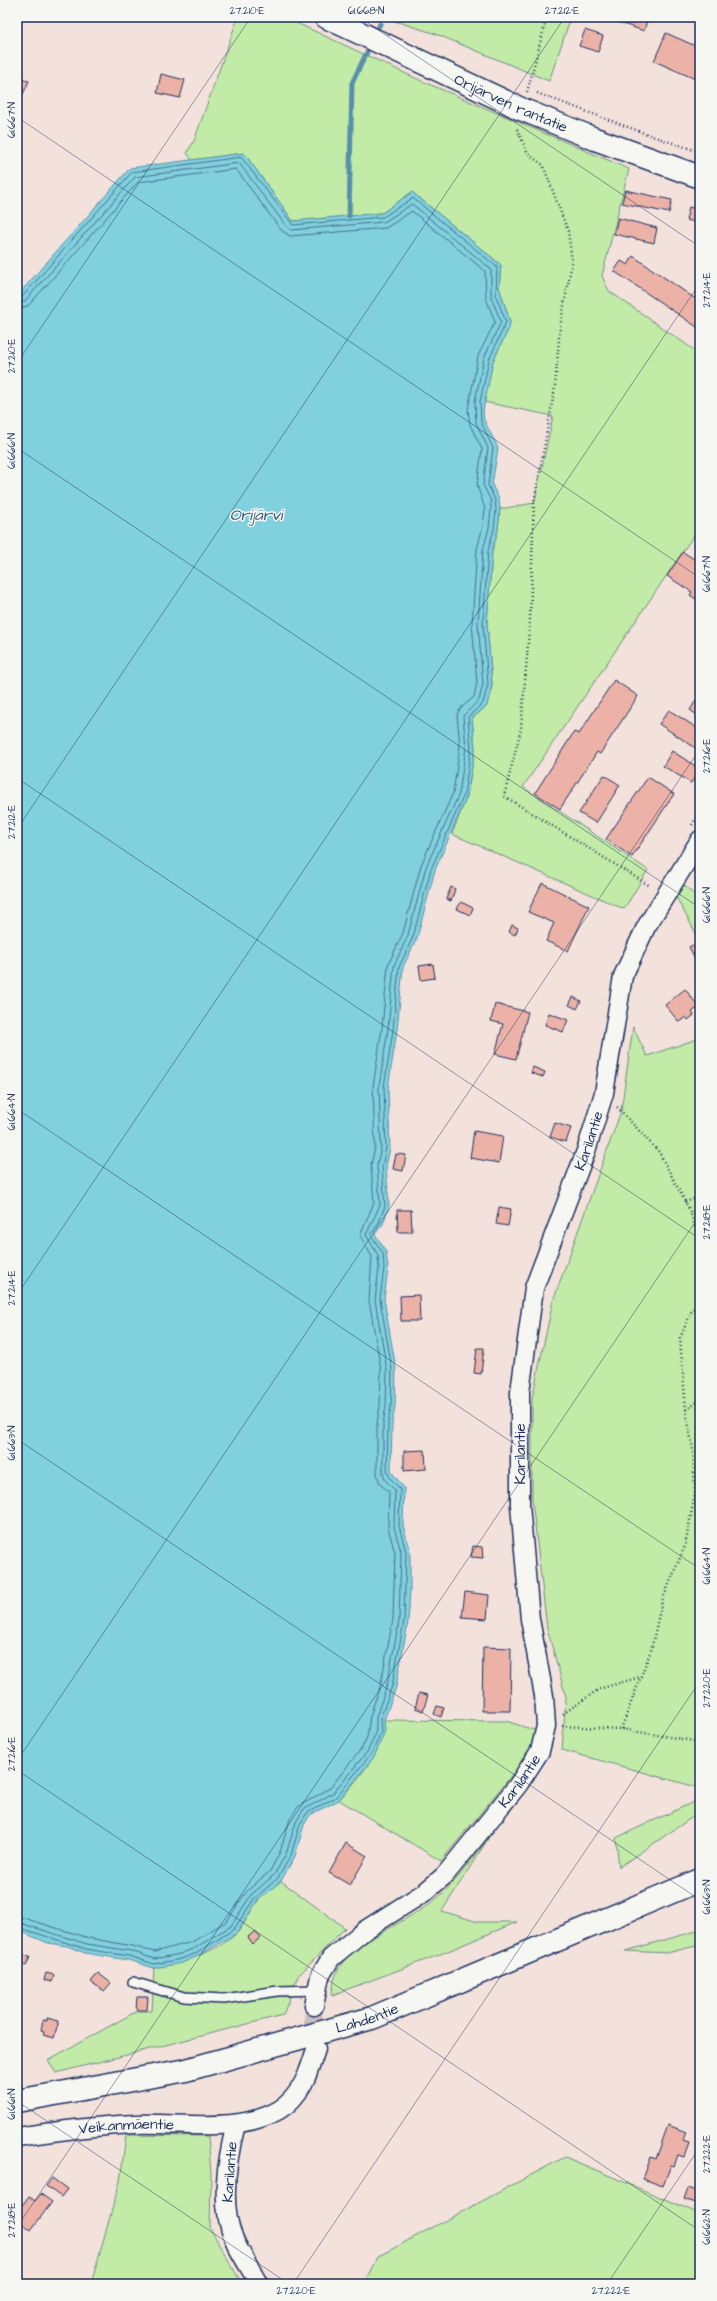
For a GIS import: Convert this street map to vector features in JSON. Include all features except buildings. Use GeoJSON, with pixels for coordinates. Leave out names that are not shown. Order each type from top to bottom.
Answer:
{"type":"FeatureCollection","features":[{"type":"Feature","properties":{"kind":"main road","name":"Orijärven rantatie"},"geometry":{"type":"LineString","coordinates":[[326,17],[524,99],[595,139],[700,177]]}},
{"type":"Feature","properties":{"kind":"main road","name":"Lahdentie"},"geometry":{"type":"LineString","coordinates":[[17,2101],[186,2070],[372,2018],[700,1880]]}},
{"type":"Feature","properties":{"kind":"street","name":"Karilantie"},"geometry":{"type":"LineString","coordinates":[[316,1998],[320,1976],[331,1958],[343,1946],[365,1930],[425,1892],[445,1875],[532,1766],[540,1751],[546,1726],[544,1696],[530,1619],[520,1505],[520,1392],[534,1288],[586,1151],[604,1093],[623,976],[646,926],[700,840]]}},
{"type":"Feature","properties":{"kind":"street","name":"Karilantie"},"geometry":{"type":"LineString","coordinates":[[260,2284],[233,2238],[228,2218],[226,2196],[229,2152],[236,2124],[260,2118],[280,2109],[296,2094],[308,2075],[316,2049]]}},
{"type":"Feature","properties":{"kind":"street","name":"Veikanmäentie"},"geometry":{"type":"LineString","coordinates":[[17,2137],[134,2124],[236,2124]]}},
{"type":"Feature","properties":{"kind":"lane"},"geometry":{"type":"LineString","coordinates":[[133,1982],[184,1997],[224,1999],[278,1991],[316,1998]]}},
{"type":"Feature","properties":{"kind":"path"},"geometry":{"type":"LineString","coordinates":[[547,17],[516,125],[528,154],[543,165],[568,231],[572,262],[560,327],[555,387],[534,503],[530,619],[521,729],[504,796],[650,886]]}},
{"type":"Feature","properties":{"kind":"path"},"geometry":{"type":"LineString","coordinates":[[521,87],[524,99]]}},
{"type":"Feature","properties":{"kind":"path"},"geometry":{"type":"LineString","coordinates":[[524,99],[652,136],[700,152]]}},
{"type":"Feature","properties":{"kind":"path"},"geometry":{"type":"LineString","coordinates":[[604,1093],[659,1152],[690,1212],[700,1243]]}},
{"type":"Feature","properties":{"kind":"path"},"geometry":{"type":"LineString","coordinates":[[685,1202],[700,1198]]}},
{"type":"Feature","properties":{"kind":"path"},"geometry":{"type":"LineString","coordinates":[[621,1729],[651,1650],[662,1601],[685,1546],[695,1494],[693,1450],[686,1410],[680,1338],[692,1310],[700,1300]]}},
{"type":"Feature","properties":{"kind":"path"},"geometry":{"type":"LineString","coordinates":[[686,1410],[700,1400]]}},
{"type":"Feature","properties":{"kind":"path"},"geometry":{"type":"LineString","coordinates":[[546,1726],[599,1689],[641,1677]]}},
{"type":"Feature","properties":{"kind":"path"},"geometry":{"type":"LineString","coordinates":[[546,1726],[621,1729],[700,1742]]}},
{"type":"Feature","properties":{"kind":"green space"},"geometry":{"type":"Polygon","coordinates":[[[238,17],[284,17],[424,82],[629,169],[602,276],[609,291],[700,354],[700,538],[694,535],[523,787],[648,870],[624,909],[452,834],[467,796],[475,749],[472,718],[480,712],[491,695],[492,684],[487,624],[492,551],[498,530],[500,509],[534,503],[553,416],[484,402],[493,361],[509,328],[510,322],[499,287],[501,265],[412,192],[382,213],[293,221],[244,153],[192,160],[187,153],[194,141],[238,17]]]}},
{"type":"Feature","properties":{"kind":"green space"},"geometry":{"type":"Polygon","coordinates":[[[382,17],[571,17],[549,81],[436,34],[382,17]]]}},
{"type":"Feature","properties":{"kind":"green space"},"geometry":{"type":"Polygon","coordinates":[[[684,885],[700,900],[700,941],[676,897],[684,885]]]}},
{"type":"Feature","properties":{"kind":"green space"},"geometry":{"type":"Polygon","coordinates":[[[633,1027],[647,1056],[700,1038],[700,1788],[562,1750],[566,1697],[547,1628],[532,1500],[532,1399],[553,1301],[621,1111],[633,1027]]]}},
{"type":"Feature","properties":{"kind":"green space"},"geometry":{"type":"Polygon","coordinates":[[[384,1720],[506,1721],[537,1731],[530,1753],[441,1861],[339,1800],[362,1774],[375,1753],[383,1731],[384,1720]]]}},
{"type":"Feature","properties":{"kind":"green space"},"geometry":{"type":"Polygon","coordinates":[[[700,1799],[700,1812],[619,1867],[616,1838],[700,1799]]]}},
{"type":"Feature","properties":{"kind":"green space"},"geometry":{"type":"Polygon","coordinates":[[[488,1839],[442,1911],[478,1922],[517,1922],[436,1956],[332,1995],[336,1974],[342,1963],[352,1953],[377,1935],[420,1910],[445,1891],[488,1839]]]}},
{"type":"Feature","properties":{"kind":"green space"},"geometry":{"type":"Polygon","coordinates":[[[281,1881],[345,1928],[298,1976],[283,2015],[56,2073],[48,2060],[137,2011],[152,2011],[154,1968],[198,1956],[229,1940],[241,1928],[260,1898],[281,1881]]]}},
{"type":"Feature","properties":{"kind":"green space"},"geometry":{"type":"Polygon","coordinates":[[[700,1930],[700,1945],[667,1953],[625,1951],[700,1930]]]}},
{"type":"Feature","properties":{"kind":"green space"},"geometry":{"type":"Polygon","coordinates":[[[126,2135],[208,2136],[211,2173],[210,2228],[242,2284],[91,2284],[120,2181],[126,2135]]]}},
{"type":"Feature","properties":{"kind":"green space"},"geometry":{"type":"Polygon","coordinates":[[[565,2157],[700,2214],[700,2284],[364,2284],[377,2257],[565,2157]]]}},
{"type":"Feature","properties":{"kind":"water","name":"Orijärvi"},"geometry":{"type":"Polygon","coordinates":[[[244,153],[293,221],[382,213],[412,192],[501,265],[499,287],[510,322],[509,328],[493,361],[483,411],[484,420],[498,448],[492,485],[499,499],[500,509],[498,530],[492,551],[487,624],[492,684],[487,706],[472,718],[475,749],[467,796],[435,870],[417,938],[403,967],[397,1030],[388,1088],[390,1149],[386,1166],[389,1206],[383,1224],[375,1234],[386,1252],[388,1268],[384,1299],[396,1369],[395,1406],[392,1424],[391,1471],[404,1488],[403,1525],[410,1551],[408,1622],[396,1687],[384,1720],[385,1731],[374,1757],[339,1800],[310,1815],[304,1825],[295,1856],[281,1881],[257,1901],[237,1933],[198,1956],[182,1963],[154,1968],[128,1960],[85,1953],[67,1946],[48,1943],[17,1930],[17,296],[130,168],[244,153]]]}},
{"type":"Feature","properties":{"kind":"waterway"},"geometry":{"type":"LineString","coordinates":[[349,216],[352,83],[367,52]]}},
{"type":"Feature","properties":{"kind":"tunnel"},"geometry":{"type":"LineString","coordinates":[[314,2006],[313,2023],[315,2047]]}}]}
